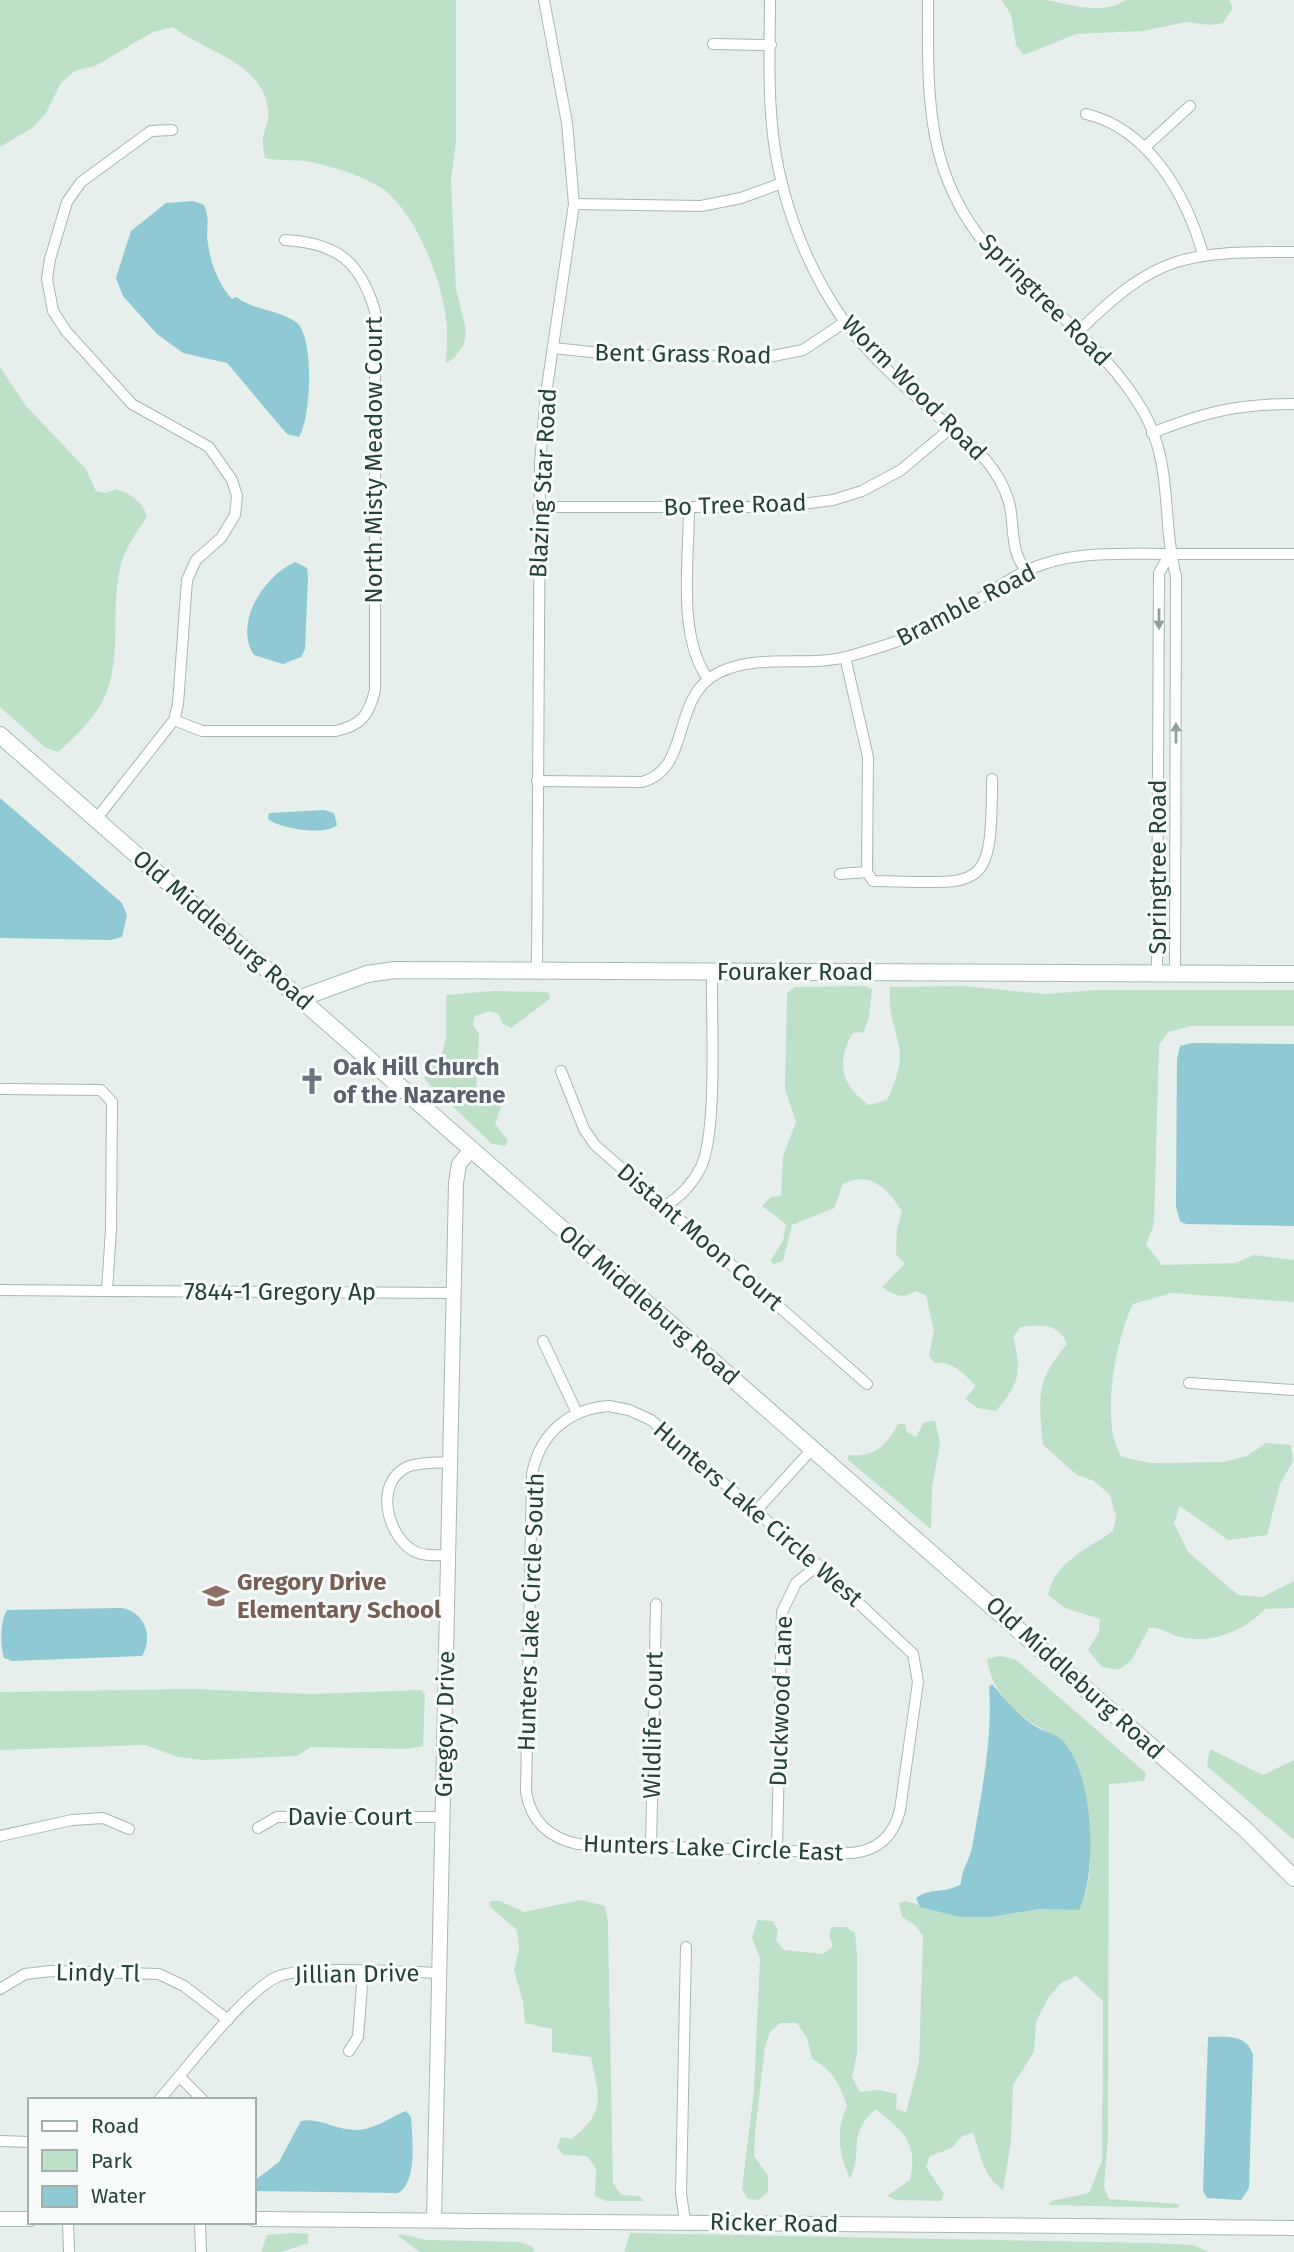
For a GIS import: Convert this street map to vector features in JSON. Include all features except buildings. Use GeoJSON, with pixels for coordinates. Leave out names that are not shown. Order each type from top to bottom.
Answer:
{"type":"FeatureCollection","features":[{"type":"Feature","properties":{"kind":"main road","name":"Old Middleburg Road"},"geometry":{"type":"LineString","coordinates":[[0,735],[1245,1829],[1294,1878]]}},
{"type":"Feature","properties":{"kind":"main road","name":"Fouraker Road"},"geometry":{"type":"LineString","coordinates":[[301,998],[367,974],[395,970],[1294,974]]}},
{"type":"Feature","properties":{"kind":"street","name":"Blazing Star Road"},"geometry":{"type":"LineString","coordinates":[[537,971],[538,507],[543,425],[574,204],[567,123],[544,0]]}},
{"type":"Feature","properties":{"kind":"street","name":"Worm Wood Road"},"geometry":{"type":"LineString","coordinates":[[771,0],[771,112],[782,183],[808,257],[845,322],[985,458],[1003,484],[1010,503],[1014,542],[1027,570]]}},
{"type":"Feature","properties":{"kind":"street","name":"Springtree Road"},"geometry":{"type":"LineString","coordinates":[[928,0],[930,109],[940,166],[948,185],[986,244],[1078,332],[1129,387],[1152,433],[1166,480],[1170,554],[1176,576],[1175,972]]}},
{"type":"Feature","properties":{"kind":"street"},"geometry":{"type":"LineString","coordinates":[[713,44],[771,45]]}},
{"type":"Feature","properties":{"kind":"street"},"geometry":{"type":"LineString","coordinates":[[1145,147],[1190,106]]}},
{"type":"Feature","properties":{"kind":"street"},"geometry":{"type":"LineString","coordinates":[[1086,114],[1108,119],[1145,147],[1181,200],[1203,254]]}},
{"type":"Feature","properties":{"kind":"street"},"geometry":{"type":"LineString","coordinates":[[97,818],[174,720],[178,704],[187,580],[196,560],[229,528],[237,496],[224,465],[209,447],[132,404],[75,340],[53,311],[47,279],[67,202],[81,182],[151,131],[172,130]]}},
{"type":"Feature","properties":{"kind":"street"},"geometry":{"type":"LineString","coordinates":[[574,204],[701,205],[741,198],[782,183]]}},
{"type":"Feature","properties":{"kind":"street","name":"North Misty Meadow Court"},"geometry":{"type":"LineString","coordinates":[[174,720],[202,731],[337,731],[353,728],[365,720],[375,690],[375,311],[368,288],[345,258],[316,242],[285,240]]}},
{"type":"Feature","properties":{"kind":"street"},"geometry":{"type":"LineString","coordinates":[[1078,332],[1114,296],[1143,275],[1203,254],[1294,252]]}},
{"type":"Feature","properties":{"kind":"street","name":"Bent Grass Road"},"geometry":{"type":"LineString","coordinates":[[553,348],[620,355],[773,356],[803,350],[845,322]]}},
{"type":"Feature","properties":{"kind":"street"},"geometry":{"type":"LineString","coordinates":[[1152,433],[1202,413],[1225,408],[1294,404]]}},
{"type":"Feature","properties":{"kind":"street","name":"Bo Tree Road"},"geometry":{"type":"LineString","coordinates":[[538,507],[779,508],[833,500],[862,491],[901,470],[951,427]]}},
{"type":"Feature","properties":{"kind":"street"},"geometry":{"type":"LineString","coordinates":[[537,781],[642,782],[652,779],[669,765],[689,701],[708,679],[699,667],[689,632],[689,508]]}},
{"type":"Feature","properties":{"kind":"street","name":"Bramble Road"},"geometry":{"type":"LineString","coordinates":[[708,679],[746,664],[803,663],[845,657],[902,640],[940,623],[1027,570],[1095,554],[1294,554]]}},
{"type":"Feature","properties":{"kind":"street","name":"Springtree Road"},"geometry":{"type":"LineString","coordinates":[[1157,972],[1159,573],[1170,554]]}},
{"type":"Feature","properties":{"kind":"street"},"geometry":{"type":"LineString","coordinates":[[845,657],[868,757],[867,872],[873,881],[954,882],[976,874],[988,859],[992,837],[992,779]]}},
{"type":"Feature","properties":{"kind":"street"},"geometry":{"type":"LineString","coordinates":[[840,874],[867,872]]}},
{"type":"Feature","properties":{"kind":"street"},"geometry":{"type":"LineString","coordinates":[[665,1206],[695,1178],[708,1148],[712,972]]}},
{"type":"Feature","properties":{"kind":"street","name":"Distant Moon Court"},"geometry":{"type":"LineString","coordinates":[[561,1071],[590,1139],[867,1384]]}},
{"type":"Feature","properties":{"kind":"street"},"geometry":{"type":"LineString","coordinates":[[0,1089],[101,1090],[109,1096],[112,1102],[111,1229],[107,1291]]}},
{"type":"Feature","properties":{"kind":"street","name":"Gregory Drive"},"geometry":{"type":"LineString","coordinates":[[435,2220],[456,1183],[459,1164],[471,1150]]}},
{"type":"Feature","properties":{"kind":"street","name":"7844-1 Gregory Ap"},"geometry":{"type":"LineString","coordinates":[[0,1290],[453,1293]]}},
{"type":"Feature","properties":{"kind":"street"},"geometry":{"type":"LineString","coordinates":[[543,1341],[577,1413]]}},
{"type":"Feature","properties":{"kind":"street"},"geometry":{"type":"LineString","coordinates":[[1189,1383],[1294,1390]]}},
{"type":"Feature","properties":{"kind":"street","name":"Hunters Lake Circle West"},"geometry":{"type":"LineString","coordinates":[[577,1413],[609,1406],[641,1414],[756,1511],[901,1640],[916,1664],[918,1682],[900,1810],[897,1824],[888,1837]]}},
{"type":"Feature","properties":{"kind":"street","name":"Hunters Lake Circle South"},"geometry":{"type":"LineString","coordinates":[[540,1825],[531,1811],[526,1792],[532,1474],[541,1445],[550,1433],[577,1413]]}},
{"type":"Feature","properties":{"kind":"street"},"geometry":{"type":"LineString","coordinates":[[756,1511],[813,1448]]}},
{"type":"Feature","properties":{"kind":"street"},"geometry":{"type":"LineString","coordinates":[[449,1555],[424,1556],[410,1549],[388,1518],[388,1493],[399,1474],[408,1467],[450,1462]]}},
{"type":"Feature","properties":{"kind":"street","name":"Duckwood Lane"},"geometry":{"type":"LineString","coordinates":[[777,1851],[782,1612],[796,1583],[818,1565]]}},
{"type":"Feature","properties":{"kind":"street","name":"Wildlife Court"},"geometry":{"type":"LineString","coordinates":[[651,1847],[656,1604]]}},
{"type":"Feature","properties":{"kind":"street","name":"Davie Court"},"geometry":{"type":"LineString","coordinates":[[258,1828],[277,1817],[444,1817]]}},
{"type":"Feature","properties":{"kind":"street"},"geometry":{"type":"LineString","coordinates":[[0,1836],[72,1820],[103,1818],[129,1829]]}},
{"type":"Feature","properties":{"kind":"street","name":"Hunters Lake Circle East"},"geometry":{"type":"LineString","coordinates":[[540,1825],[563,1841],[651,1847],[863,1852],[888,1837]]}},
{"type":"Feature","properties":{"kind":"street"},"geometry":{"type":"LineString","coordinates":[[679,2221],[686,1947]]}},
{"type":"Feature","properties":{"kind":"street","name":"Lindy Tl"},"geometry":{"type":"LineString","coordinates":[[0,1989],[25,1974],[51,1971],[159,1974],[184,1986],[228,2020]]}},
{"type":"Feature","properties":{"kind":"street"},"geometry":{"type":"LineString","coordinates":[[349,2051],[358,2037],[363,1972]]}},
{"type":"Feature","properties":{"kind":"street","name":"Jillian Drive"},"geometry":{"type":"LineString","coordinates":[[161,2098],[228,2020],[263,1986],[279,1976],[363,1972],[440,1973]]}},
{"type":"Feature","properties":{"kind":"street"},"geometry":{"type":"LineString","coordinates":[[180,2077],[201,2098]]}},
{"type":"Feature","properties":{"kind":"street"},"geometry":{"type":"LineString","coordinates":[[0,2141],[28,2142]]}},
{"type":"Feature","properties":{"kind":"street"},"geometry":{"type":"LineString","coordinates":[[0,2219],[28,2219]]}},
{"type":"Feature","properties":{"kind":"street","name":"Ricker Road"},"geometry":{"type":"LineString","coordinates":[[256,2219],[1294,2228]]}},
{"type":"Feature","properties":{"kind":"street"},"geometry":{"type":"LineString","coordinates":[[68,2224],[69,2252]]}},
{"type":"Feature","properties":{"kind":"street"},"geometry":{"type":"LineString","coordinates":[[200,2224],[201,2252]]}},
{"type":"Feature","properties":{"kind":"green space"},"geometry":{"type":"Polygon","coordinates":[[[0,0],[456,0],[456,142],[451,179],[456,288],[466,330],[464,344],[454,358],[446,363],[444,303],[433,267],[417,231],[396,201],[377,185],[344,171],[312,162],[265,158],[263,141],[268,110],[263,93],[255,80],[244,69],[173,27],[153,32],[97,65],[75,71],[61,83],[46,113],[32,128],[0,147],[0,0]]]}},
{"type":"Feature","properties":{"kind":"green space"},"geometry":{"type":"Polygon","coordinates":[[[1001,0],[1045,0],[1097,8],[1117,5],[1126,0],[1229,0],[1233,8],[1223,23],[1210,25],[1186,22],[1143,31],[1076,34],[1024,55],[1016,45],[1011,14],[1001,0]]]}},
{"type":"Feature","properties":{"kind":"green space"},"geometry":{"type":"Polygon","coordinates":[[[0,367],[26,406],[86,469],[96,491],[106,493],[117,489],[127,494],[136,499],[147,517],[127,548],[120,569],[115,651],[110,683],[90,720],[58,752],[46,748],[0,707],[0,367]]]}},
{"type":"Feature","properties":{"kind":"green space"},"geometry":{"type":"Polygon","coordinates":[[[865,986],[872,989],[869,1017],[864,1032],[853,1033],[847,1044],[843,1064],[847,1082],[869,1105],[887,1100],[899,1067],[900,1054],[891,1011],[890,987],[962,986],[1046,994],[1097,990],[1294,990],[1294,1026],[1191,1026],[1168,1032],[1159,1045],[1154,1224],[1146,1245],[1162,1265],[1235,1263],[1254,1255],[1294,1260],[1294,1302],[1172,1293],[1133,1304],[1116,1359],[1111,1404],[1115,1443],[1122,1457],[1151,1463],[1223,1462],[1247,1456],[1266,1443],[1291,1445],[1293,1461],[1280,1484],[1267,1535],[1228,1540],[1180,1506],[1174,1523],[1188,1552],[1238,1595],[1262,1597],[1294,1581],[1294,1608],[1265,1609],[1239,1629],[1207,1639],[1185,1638],[1161,1629],[1149,1628],[1131,1661],[1118,1670],[1102,1667],[1088,1650],[1099,1632],[1100,1619],[1065,1608],[1048,1595],[1052,1583],[1065,1565],[1113,1531],[1116,1517],[1110,1495],[1094,1481],[1077,1475],[1043,1445],[1041,1391],[1049,1369],[1067,1344],[1064,1337],[1048,1327],[1021,1327],[1013,1337],[1018,1359],[1017,1377],[1004,1401],[996,1411],[978,1408],[965,1399],[976,1386],[957,1369],[947,1364],[934,1363],[929,1355],[934,1331],[926,1295],[915,1291],[898,1295],[882,1287],[905,1264],[896,1254],[897,1230],[902,1211],[884,1189],[870,1181],[853,1180],[843,1184],[834,1208],[792,1225],[783,1261],[773,1264],[771,1260],[783,1241],[786,1224],[762,1206],[771,1197],[781,1196],[783,1156],[796,1122],[785,1089],[787,993],[795,987],[865,986]]]}},
{"type":"Feature","properties":{"kind":"green space"},"geometry":{"type":"Polygon","coordinates":[[[492,991],[546,992],[549,993],[550,999],[511,1028],[502,1023],[499,1014],[490,1011],[475,1016],[473,1025],[479,1034],[476,1093],[481,1102],[489,1098],[492,1090],[500,1088],[503,1101],[495,1124],[508,1141],[505,1146],[492,1144],[424,1079],[440,1060],[446,1039],[446,995],[492,991]]]}},
{"type":"Feature","properties":{"kind":"green space"},"geometry":{"type":"Polygon","coordinates":[[[935,1421],[940,1443],[932,1488],[931,1529],[848,1460],[848,1455],[865,1455],[878,1449],[889,1439],[898,1424],[905,1424],[907,1432],[916,1437],[924,1422],[935,1421]]]}},
{"type":"Feature","properties":{"kind":"green space"},"geometry":{"type":"Polygon","coordinates":[[[1000,1656],[1015,1659],[1146,1773],[1144,1781],[1109,1784],[1108,2136],[1104,2187],[1109,2199],[1180,2204],[1178,2208],[1049,2205],[1051,2201],[1089,2193],[1102,2161],[1103,2001],[1076,1976],[1061,1983],[1049,1997],[1036,2022],[1034,2052],[1013,2085],[1011,2141],[1003,2190],[987,2171],[973,2133],[962,2136],[952,2148],[930,2156],[926,2167],[944,2194],[941,2201],[896,2200],[887,2196],[910,2180],[912,2156],[901,2132],[876,2109],[861,2126],[858,2134],[856,2159],[850,2179],[840,2142],[841,2125],[847,2106],[841,2090],[830,2073],[812,2059],[807,2038],[797,2023],[780,2023],[770,2032],[765,2047],[755,2132],[754,2156],[768,2176],[768,2192],[758,2200],[748,2199],[742,2189],[754,2090],[760,1958],[752,1937],[758,1920],[773,1921],[778,1930],[776,1940],[784,1950],[823,1954],[833,1946],[829,1936],[831,1927],[846,1927],[855,1933],[857,2053],[852,2077],[860,2092],[879,2090],[897,2094],[896,2109],[906,2112],[919,2063],[923,1936],[916,1926],[902,1917],[899,1903],[906,1901],[960,1917],[991,1917],[1040,1909],[1079,1910],[1087,1889],[1090,1867],[1081,1801],[1060,1738],[1023,1717],[996,1686],[987,1659],[1000,1656]]]}},
{"type":"Feature","properties":{"kind":"green space"},"geometry":{"type":"Polygon","coordinates":[[[194,1689],[311,1694],[422,1690],[425,1695],[423,1746],[406,1749],[311,1747],[297,1756],[204,1760],[178,1757],[145,1745],[0,1750],[0,1692],[194,1689]]]}},
{"type":"Feature","properties":{"kind":"green space"},"geometry":{"type":"Polygon","coordinates":[[[1210,1749],[1263,1775],[1294,1760],[1294,1840],[1207,1766],[1210,1749]]]}},
{"type":"Feature","properties":{"kind":"green space"},"geometry":{"type":"Polygon","coordinates":[[[581,1900],[605,1906],[608,1923],[613,2183],[621,2195],[639,2196],[644,2201],[607,2201],[595,2196],[596,2168],[587,2156],[564,2155],[557,2147],[561,2137],[571,2139],[583,2129],[595,2112],[598,2093],[591,2057],[552,2052],[552,2029],[525,2023],[523,2002],[514,1970],[519,1949],[517,1930],[489,1906],[490,1901],[500,1901],[524,1912],[581,1900]]]}},
{"type":"Feature","properties":{"kind":"green space"},"geometry":{"type":"Polygon","coordinates":[[[630,2233],[1153,2243],[1193,2245],[1209,2252],[624,2252],[630,2233]]]}},
{"type":"Feature","properties":{"kind":"green space"},"geometry":{"type":"Polygon","coordinates":[[[308,2234],[308,2243],[281,2252],[261,2252],[267,2235],[308,2234]]]}},
{"type":"Feature","properties":{"kind":"green space"},"geometry":{"type":"Polygon","coordinates":[[[402,2234],[426,2240],[519,2242],[532,2246],[535,2252],[420,2252],[398,2236],[402,2234]]]}},
{"type":"Feature","properties":{"kind":"water"},"geometry":{"type":"Polygon","coordinates":[[[193,201],[204,205],[211,258],[219,280],[232,299],[236,297],[289,318],[302,330],[309,378],[306,413],[299,437],[287,434],[227,363],[183,353],[157,334],[123,296],[116,278],[131,231],[166,203],[193,201]]]}},
{"type":"Feature","properties":{"kind":"water"},"geometry":{"type":"Polygon","coordinates":[[[295,562],[307,568],[305,649],[301,657],[283,664],[254,655],[248,642],[247,629],[255,602],[263,589],[283,569],[295,562]]]}},
{"type":"Feature","properties":{"kind":"water"},"geometry":{"type":"Polygon","coordinates":[[[0,798],[122,903],[127,915],[122,937],[111,940],[0,938],[0,798]]]}},
{"type":"Feature","properties":{"kind":"water"},"geometry":{"type":"Polygon","coordinates":[[[324,810],[334,813],[337,825],[313,831],[283,826],[268,819],[269,813],[324,810]]]}},
{"type":"Feature","properties":{"kind":"water"},"geometry":{"type":"Polygon","coordinates":[[[1192,1043],[1294,1044],[1294,1226],[1186,1224],[1180,1221],[1176,1207],[1177,1059],[1180,1046],[1192,1043]]]}},
{"type":"Feature","properties":{"kind":"water"},"geometry":{"type":"Polygon","coordinates":[[[121,1608],[136,1614],[145,1626],[147,1640],[142,1656],[12,1661],[4,1658],[1,1634],[7,1610],[121,1608]]]}},
{"type":"Feature","properties":{"kind":"water"},"geometry":{"type":"Polygon","coordinates":[[[992,1684],[1025,1719],[1062,1740],[1073,1755],[1081,1775],[1090,1823],[1090,1848],[1089,1872],[1079,1910],[1040,1909],[991,1917],[960,1917],[920,1907],[916,1898],[961,1884],[972,1848],[982,1788],[988,1748],[989,1687],[992,1684]]]}},
{"type":"Feature","properties":{"kind":"water"},"geometry":{"type":"Polygon","coordinates":[[[1208,2037],[1241,2040],[1253,2055],[1249,2188],[1241,2200],[1207,2198],[1203,2191],[1208,2037]]]}},
{"type":"Feature","properties":{"kind":"water"},"geometry":{"type":"Polygon","coordinates":[[[406,2111],[411,2117],[411,2169],[409,2179],[398,2193],[256,2191],[256,2179],[279,2162],[301,2121],[314,2121],[355,2130],[375,2126],[406,2111]]]}},
{"type":"Feature","properties":{"kind":"place","name":"Oak Hill Church of the Nazarene"},"geometry":{"type":"Point","coordinates":[312,1081]}},
{"type":"Feature","properties":{"kind":"place","name":"Gregory Drive Elementary School"},"geometry":{"type":"Point","coordinates":[216,1596]}}]}
